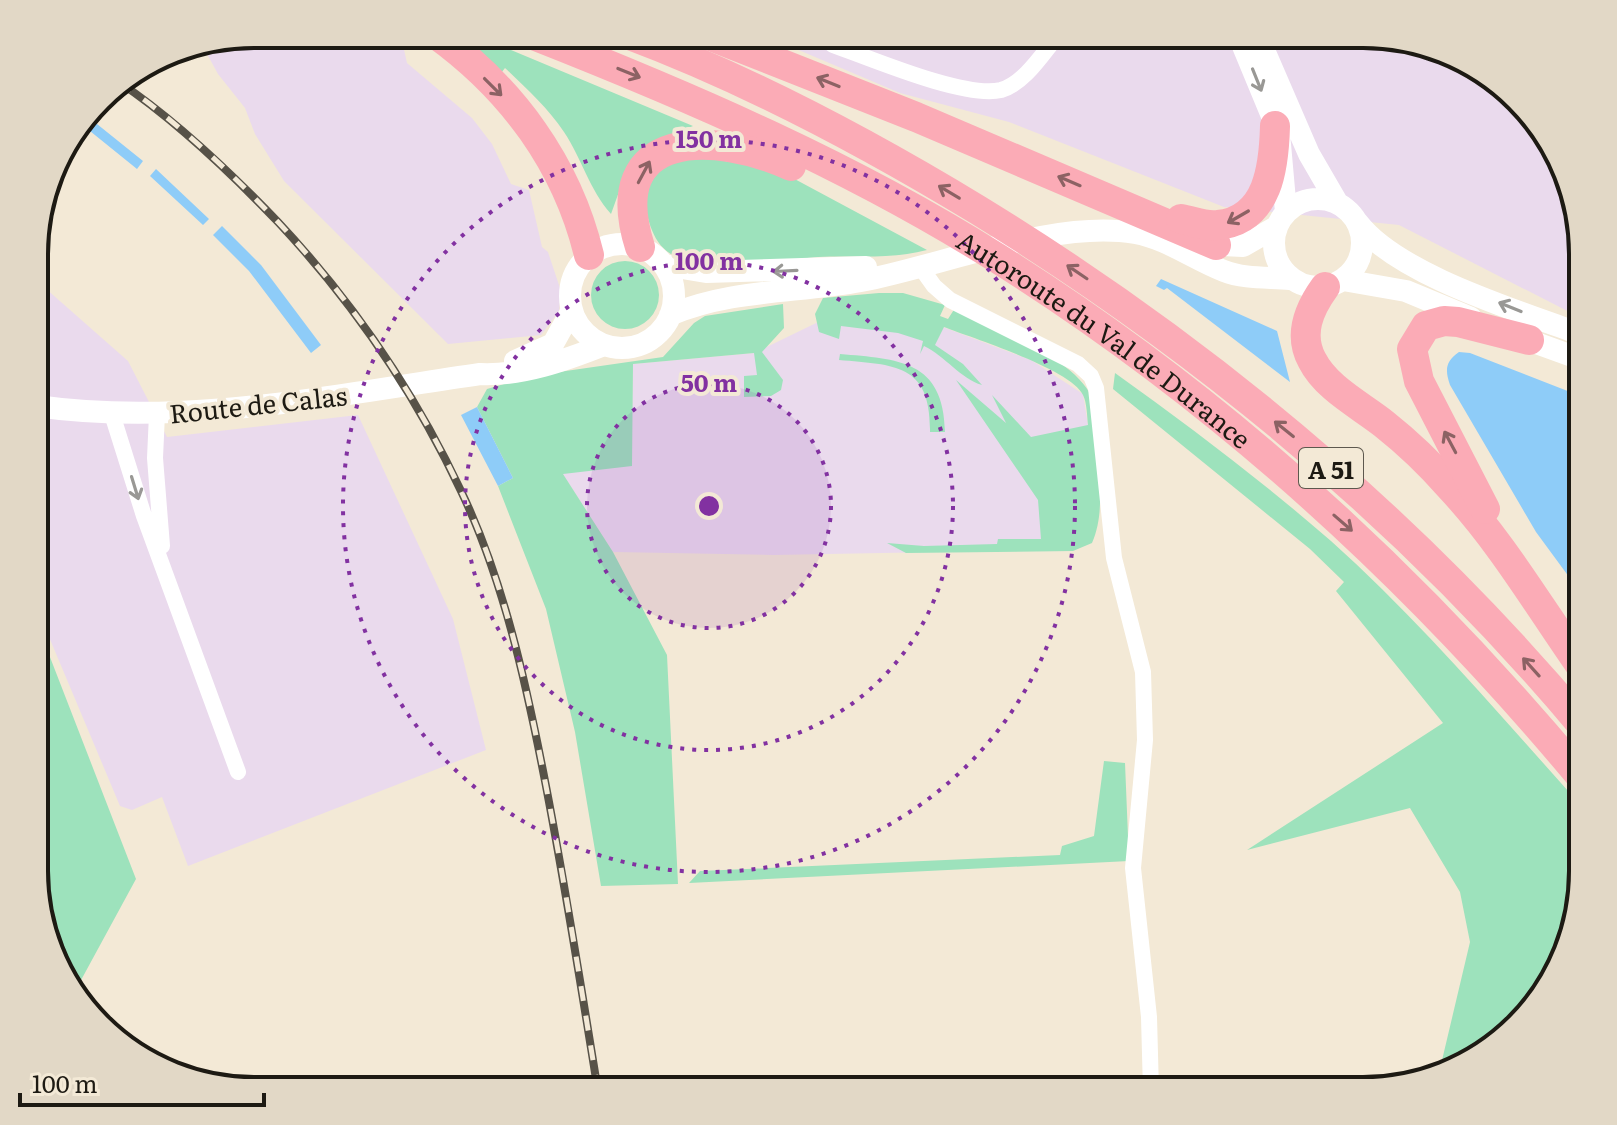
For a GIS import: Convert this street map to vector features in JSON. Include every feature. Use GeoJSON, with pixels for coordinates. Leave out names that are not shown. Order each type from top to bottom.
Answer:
{"type":"FeatureCollection","features":[{"type":"Feature","properties":{"kind":"highway"},"geometry":{"type":"LineString","coordinates":[[453,48],[526,121],[565,179],[589,255]]}},
{"type":"Feature","properties":{"kind":"highway","name":"Autoroute du Val de Durance"},"geometry":{"type":"LineString","coordinates":[[564,48],[732,118],[874,188],[972,252],[1115,338],[1175,384],[1376,553],[1474,653],[1569,763]]}},
{"type":"Feature","properties":{"kind":"highway","name":"Autoroute du Val de Durance"},"geometry":{"type":"LineString","coordinates":[[658,48],[809,115],[874,148],[1044,249],[1213,372],[1356,490],[1464,593],[1569,710]]}},
{"type":"Feature","properties":{"kind":"highway"},"geometry":{"type":"LineString","coordinates":[[740,48],[1141,211],[1216,245]]}},
{"type":"Feature","properties":{"kind":"highway"},"geometry":{"type":"LineString","coordinates":[[1141,211],[1211,226],[1236,220],[1254,207],[1267,190],[1275,126]]}},
{"type":"Feature","properties":{"kind":"highway"},"geometry":{"type":"LineString","coordinates":[[640,247],[634,223],[634,202],[645,168],[667,149],[705,144],[740,148],[778,160],[972,252]]}},
{"type":"Feature","properties":{"kind":"highway"},"geometry":{"type":"LineString","coordinates":[[1334,284],[1312,307],[1305,330],[1313,363],[1331,384],[1400,437],[1451,487],[1569,650]]}},
{"type":"Feature","properties":{"kind":"highway"},"geometry":{"type":"LineString","coordinates":[[1529,340],[1458,322],[1433,322],[1415,340],[1412,359],[1426,395],[1492,521],[1569,647]]}},
{"type":"Feature","properties":{"kind":"main road"},"geometry":{"type":"LineString","coordinates":[[1244,48],[1283,152],[1281,220],[1273,246],[1278,264],[1290,279]]}},
{"type":"Feature","properties":{"kind":"main road"},"geometry":{"type":"LineString","coordinates":[[1263,48],[1309,154],[1361,235],[1361,252],[1355,268],[1334,284]]}},
{"type":"Feature","properties":{"kind":"main road"},"geometry":{"type":"LineString","coordinates":[[1172,244],[1243,246],[1311,200],[1347,212],[1382,249],[1417,269],[1569,329]]}},
{"type":"Feature","properties":{"kind":"main road"},"geometry":{"type":"LineString","coordinates":[[670,315],[727,297],[861,281],[919,265],[1084,231],[1135,233],[1172,244],[1227,272],[1290,279],[1307,287],[1334,284],[1406,291],[1569,355]]}},
{"type":"Feature","properties":{"kind":"main road"},"geometry":{"type":"LineString","coordinates":[[664,265],[674,295],[670,315],[662,329],[643,343],[620,348],[604,345],[585,332],[572,310],[574,274],[589,255],[617,244],[640,247],[664,265],[715,272],[919,265]]}},
{"type":"Feature","properties":{"kind":"main road","name":"Route de Calas"},"geometry":{"type":"LineString","coordinates":[[480,374],[533,356],[553,344],[572,310]]}},
{"type":"Feature","properties":{"kind":"main road","name":"Route de Calas"},"geometry":{"type":"LineString","coordinates":[[48,407],[112,414],[157,414],[480,374],[501,375],[540,367],[604,345]]}},
{"type":"Feature","properties":{"kind":"street"},"geometry":{"type":"LineString","coordinates":[[842,48],[956,87],[982,92],[1002,89],[1018,80],[1047,48]]}},
{"type":"Feature","properties":{"kind":"street"},"geometry":{"type":"LineString","coordinates":[[919,265],[934,286],[950,300],[1078,364],[1091,376],[1096,388],[1114,558],[1143,672],[1145,740],[1133,868],[1149,1017],[1151,1077]]}},
{"type":"Feature","properties":{"kind":"street"},"geometry":{"type":"LineString","coordinates":[[112,414],[144,516],[238,772]]}},
{"type":"Feature","properties":{"kind":"street"},"geometry":{"type":"LineString","coordinates":[[157,414],[155,458],[165,567]]}},
{"type":"Feature","properties":{"kind":"shaded area"},"geometry":{"type":"Polygon","coordinates":[[[254,48],[404,48],[407,63],[472,118],[492,144],[511,184],[529,190],[542,247],[548,252],[561,291],[559,311],[541,335],[448,344],[284,181],[255,134],[245,108],[218,74],[207,54],[254,48]]]}},
{"type":"Feature","properties":{"kind":"shaded area"},"geometry":{"type":"Polygon","coordinates":[[[794,48],[1377,48],[1416,55],[1466,76],[1488,91],[1518,118],[1541,151],[1558,188],[1565,214],[1569,240],[1569,312],[1399,225],[1224,207],[1009,122],[900,93],[794,48]]]}},
{"type":"Feature","properties":{"kind":"shaded area"},"geometry":{"type":"Polygon","coordinates":[[[48,291],[128,361],[167,437],[358,415],[453,619],[486,750],[188,866],[162,797],[132,810],[120,806],[48,635],[48,291]]]}},
{"type":"Feature","properties":{"kind":"shaded area"},"geometry":{"type":"Polygon","coordinates":[[[843,310],[943,327],[1031,360],[1083,394],[1088,425],[1052,550],[774,555],[613,552],[562,473],[631,465],[633,364],[754,353],[843,310]]]}},
{"type":"Feature","properties":{"kind":"green space"},"geometry":{"type":"Polygon","coordinates":[[[471,48],[506,48],[693,126],[653,143],[625,175],[611,214],[564,132],[544,106],[505,68],[501,73],[471,48]]]}},
{"type":"Feature","properties":{"kind":"green space"},"geometry":{"type":"Polygon","coordinates":[[[705,154],[728,162],[743,160],[789,176],[927,250],[886,256],[818,257],[729,265],[711,265],[677,257],[657,239],[649,223],[643,196],[661,166],[705,154]]]}},
{"type":"Feature","properties":{"kind":"green space"},"geometry":{"type":"Polygon","coordinates":[[[625,261],[649,271],[659,295],[649,319],[625,329],[601,319],[591,295],[601,271],[625,261]]]}},
{"type":"Feature","properties":{"kind":"green space"},"geometry":{"type":"Polygon","coordinates":[[[903,293],[945,305],[940,316],[948,319],[955,308],[1034,346],[1072,372],[1086,387],[1094,403],[1098,433],[1100,504],[1092,543],[1073,551],[906,553],[887,543],[924,546],[997,544],[998,539],[1041,539],[1038,500],[956,380],[1006,423],[992,395],[1031,437],[1088,425],[1083,395],[1075,385],[1020,355],[944,327],[935,345],[963,364],[982,385],[967,378],[924,346],[920,354],[923,341],[898,333],[841,326],[839,339],[819,332],[815,314],[823,298],[903,293]]]}},
{"type":"Feature","properties":{"kind":"green space"},"geometry":{"type":"Polygon","coordinates":[[[783,304],[784,328],[762,352],[783,380],[781,390],[771,396],[744,397],[744,376],[757,375],[754,353],[633,364],[632,466],[563,474],[613,552],[667,655],[678,884],[601,886],[575,732],[546,609],[498,486],[513,478],[477,407],[487,389],[531,376],[663,357],[694,323],[705,316],[783,304]]]}},
{"type":"Feature","properties":{"kind":"green space"},"geometry":{"type":"Polygon","coordinates":[[[840,354],[898,362],[927,377],[943,408],[945,432],[930,432],[924,393],[917,381],[906,372],[877,364],[839,360],[840,354]]]}},
{"type":"Feature","properties":{"kind":"green space"},"geometry":{"type":"Polygon","coordinates":[[[1115,373],[1252,475],[1331,541],[1424,632],[1569,792],[1569,885],[1558,937],[1548,962],[1509,1017],[1478,1042],[1454,1056],[1442,1061],[1470,942],[1460,892],[1410,808],[1247,850],[1443,723],[1336,591],[1344,582],[1310,549],[1113,389],[1115,373]]]}},
{"type":"Feature","properties":{"kind":"green space"},"geometry":{"type":"Polygon","coordinates":[[[48,652],[136,879],[81,981],[59,937],[48,885],[48,652]]]}},
{"type":"Feature","properties":{"kind":"green space"},"geometry":{"type":"Polygon","coordinates":[[[1104,761],[1125,763],[1129,861],[689,883],[700,871],[1060,855],[1062,846],[1094,836],[1104,761]]]}},
{"type":"Feature","properties":{"kind":"water"},"geometry":{"type":"Polygon","coordinates":[[[95,123],[143,161],[137,169],[89,131],[95,123]]]}},
{"type":"Feature","properties":{"kind":"water"},"geometry":{"type":"Polygon","coordinates":[[[156,169],[209,219],[203,225],[150,176],[156,169]]]}},
{"type":"Feature","properties":{"kind":"water"},"geometry":{"type":"Polygon","coordinates":[[[222,226],[261,265],[321,345],[311,353],[249,271],[213,235],[222,226]]]}},
{"type":"Feature","properties":{"kind":"water"},"geometry":{"type":"Polygon","coordinates":[[[1161,279],[1277,331],[1290,382],[1167,288],[1164,290],[1156,286],[1161,279]]]}},
{"type":"Feature","properties":{"kind":"water"},"geometry":{"type":"Polygon","coordinates":[[[1459,352],[1470,353],[1569,392],[1569,577],[1536,532],[1450,385],[1447,367],[1459,352]]]}},
{"type":"Feature","properties":{"kind":"water"},"geometry":{"type":"Polygon","coordinates":[[[477,407],[513,478],[498,486],[461,415],[477,407]]]}},
{"type":"Feature","properties":{"kind":"railway"},"geometry":{"type":"LineString","coordinates":[[130,90],[162,113],[260,203],[332,284],[402,383],[461,491],[490,560],[530,707],[596,1077]]}}]}
